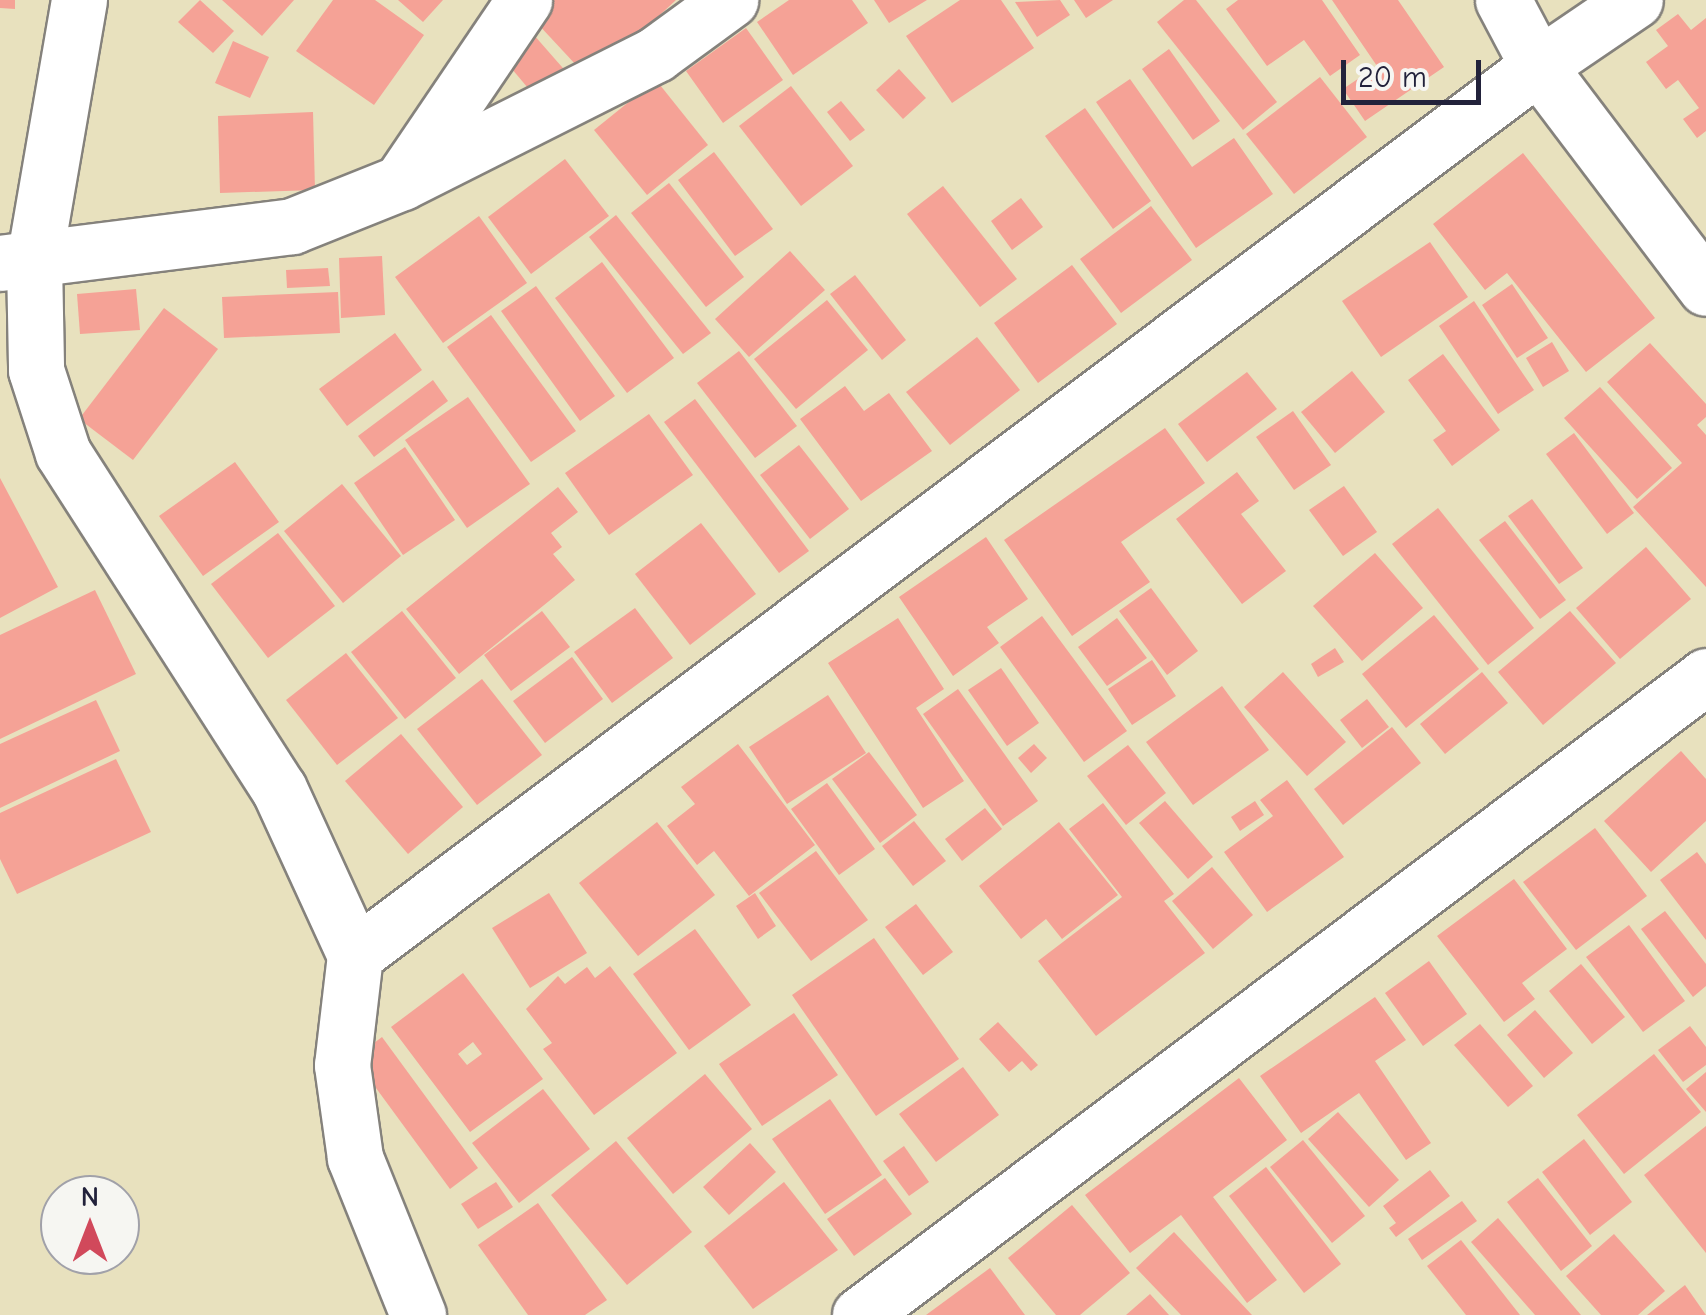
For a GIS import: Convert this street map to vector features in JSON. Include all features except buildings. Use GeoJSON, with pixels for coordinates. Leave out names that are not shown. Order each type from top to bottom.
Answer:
{"type":"FeatureCollection","features":[{"type":"Feature","properties":{"kind":"street"},"geometry":{"type":"LineString","coordinates":[[79,0],[17,262],[36,370],[63,453],[280,789],[355,955],[342,1065],[355,1158],[418,1315]]}},
{"type":"Feature","properties":{"kind":"street"},"geometry":{"type":"LineString","coordinates":[[402,182],[524,0]]}},
{"type":"Feature","properties":{"kind":"street"},"geometry":{"type":"LineString","coordinates":[[17,262],[292,226],[402,182],[656,54],[730,0]]}},
{"type":"Feature","properties":{"kind":"street"},"geometry":{"type":"LineString","coordinates":[[1502,0],[1538,66],[1706,288]]}},
{"type":"Feature","properties":{"kind":"street"},"geometry":{"type":"LineString","coordinates":[[355,955],[1538,66],[1635,0]]}},
{"type":"Feature","properties":{"kind":"street"},"geometry":{"type":"LineString","coordinates":[[860,1315],[1706,676]]}}]}
